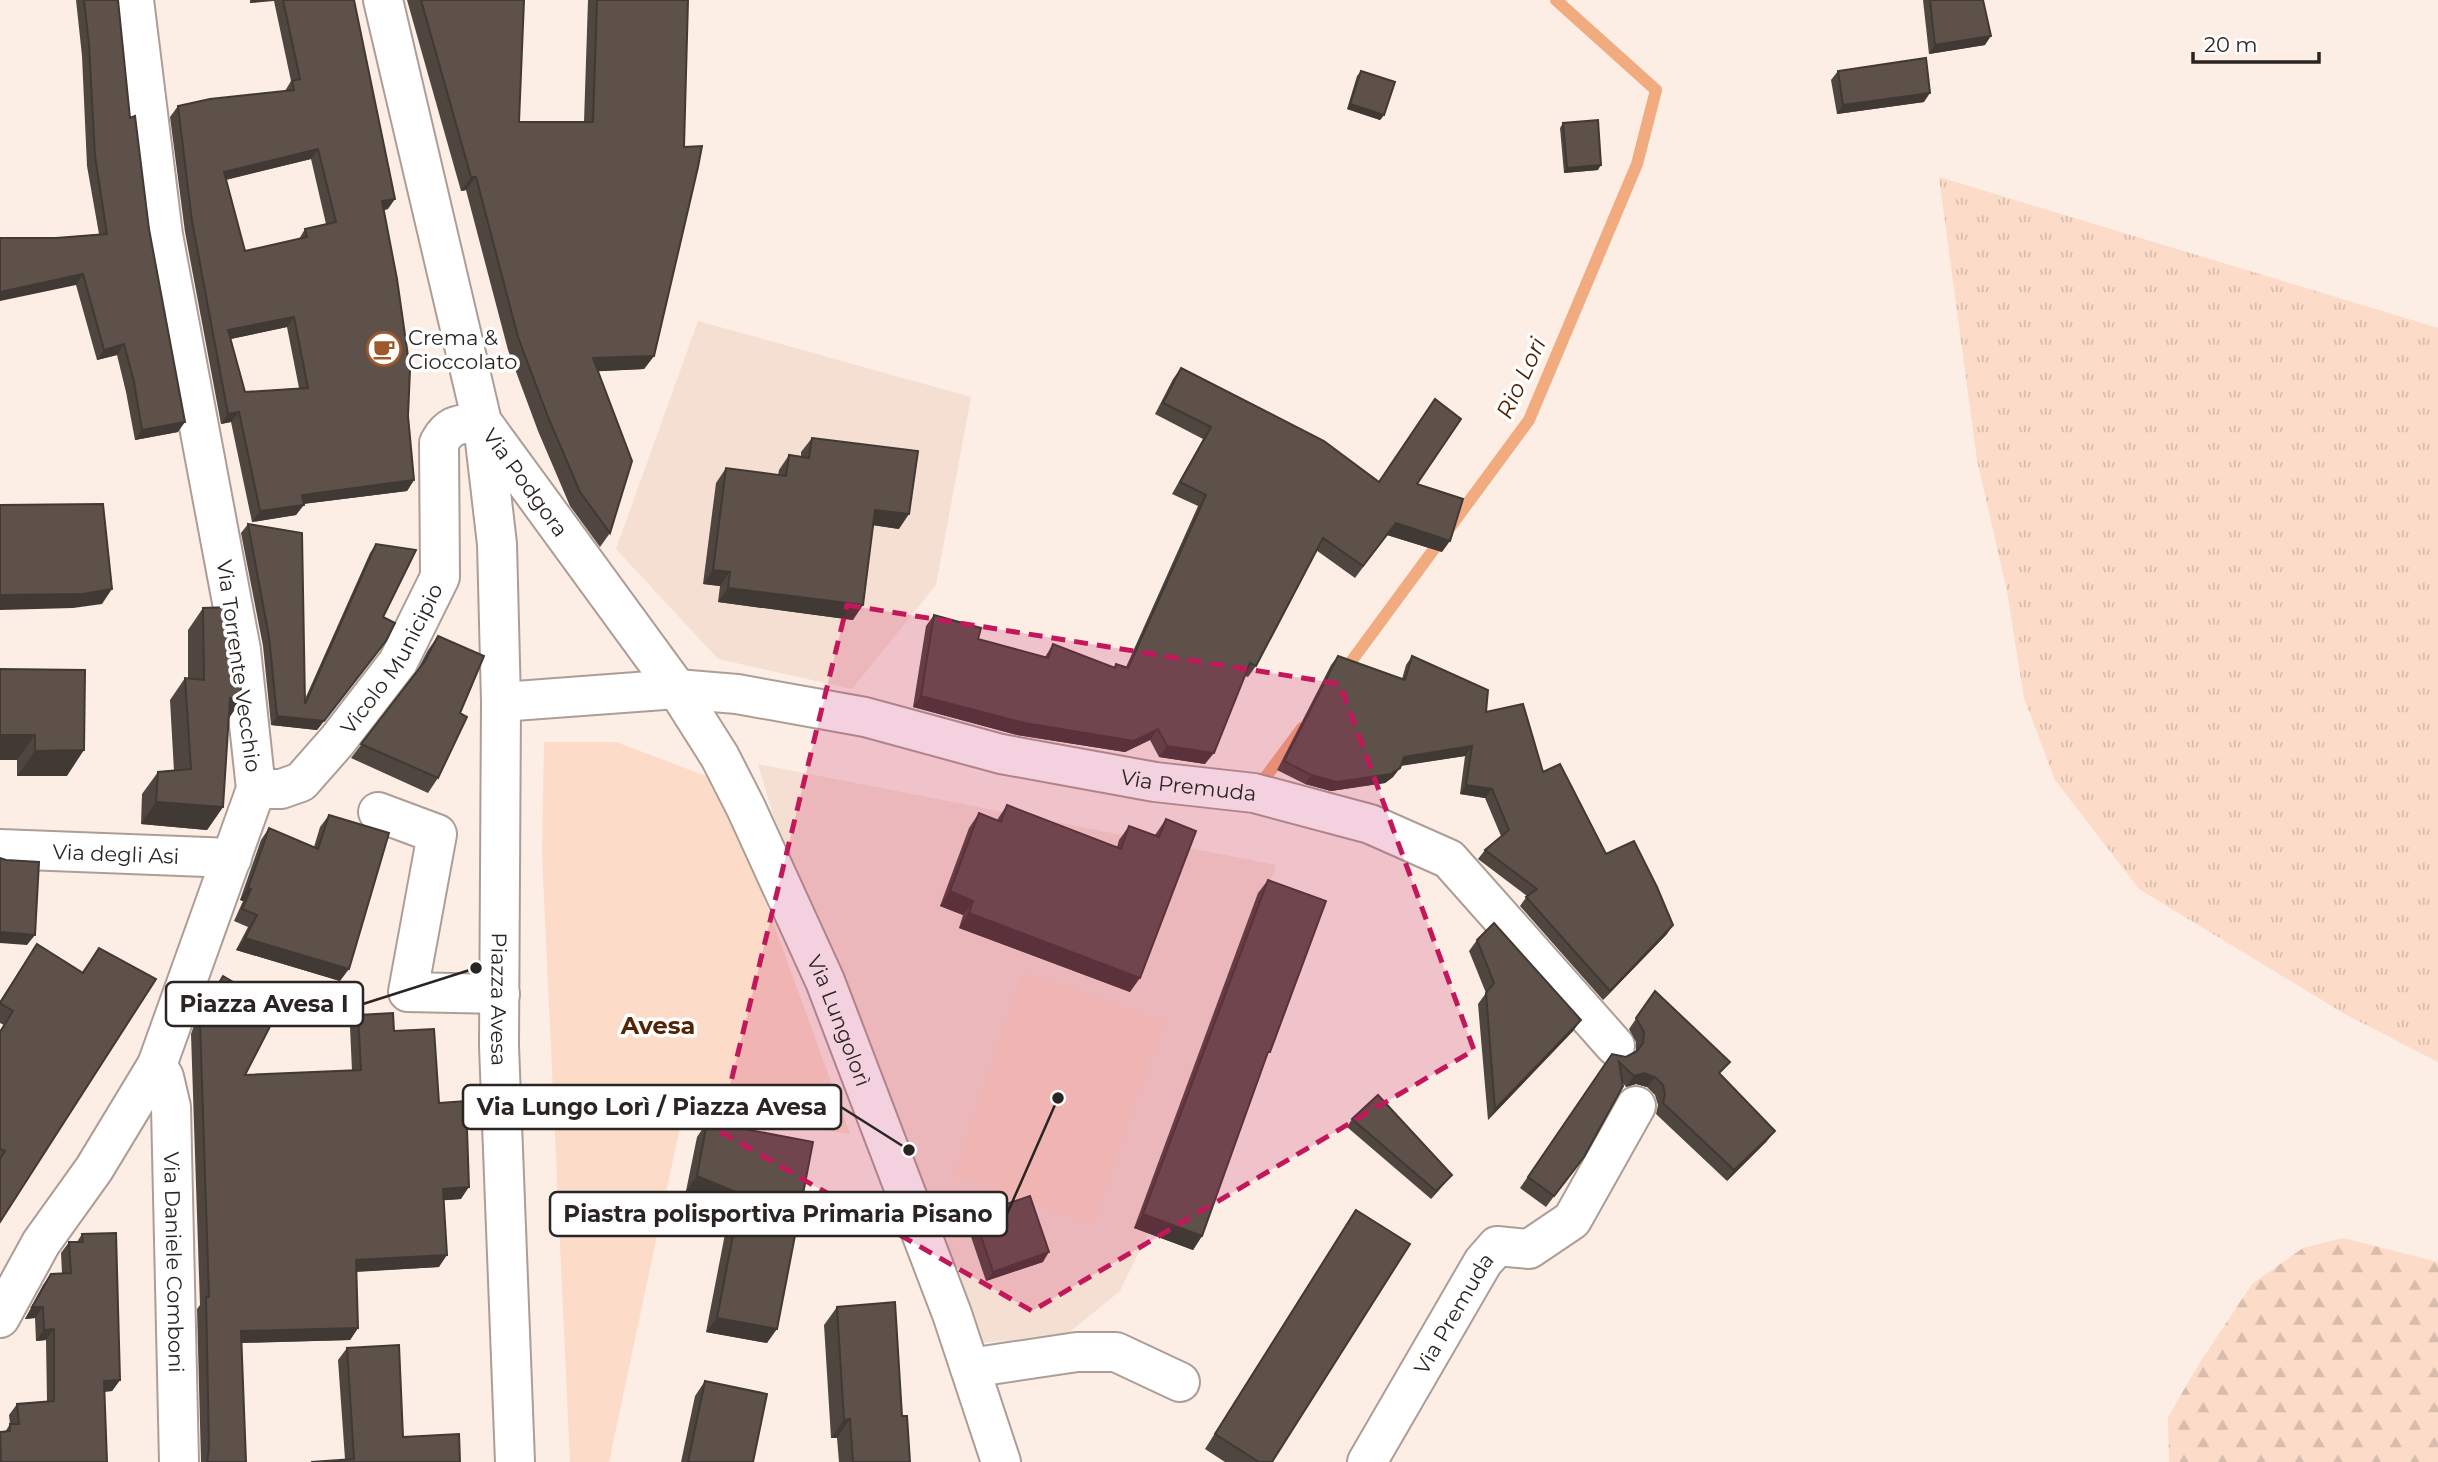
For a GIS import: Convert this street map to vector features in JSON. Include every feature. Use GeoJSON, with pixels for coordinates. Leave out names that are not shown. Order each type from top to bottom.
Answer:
{"type":"FeatureCollection","features":[{"type":"Feature","properties":{"kind":"street","name":"Via Torrente Vecchio"},"geometry":{"type":"LineString","coordinates":[[0,1318],[41,1242],[94,1169],[157,1065],[256,789],[241,650],[163,235],[134,0]]}},
{"type":"Feature","properties":{"kind":"street","name":"Via Podgora"},"geometry":{"type":"LineString","coordinates":[[383,0],[482,422],[677,689]]}},
{"type":"Feature","properties":{"kind":"street","name":"Vicolo Municipio"},"geometry":{"type":"LineString","coordinates":[[256,789],[281,789],[301,782],[337,741],[398,662],[440,577],[442,562],[439,443],[445,431],[454,426],[482,422]]}},
{"type":"Feature","properties":{"kind":"street","name":"Piazza Avesa"},"geometry":{"type":"LineString","coordinates":[[482,422],[497,544],[500,702],[499,1046],[515,1462]]}},
{"type":"Feature","properties":{"kind":"street"},"geometry":{"type":"LineString","coordinates":[[500,702],[677,689]]}},
{"type":"Feature","properties":{"kind":"street","name":"Via Premuda"},"geometry":{"type":"LineString","coordinates":[[677,689],[737,694],[864,717],[1001,754],[1155,782],[1254,793],[1370,824],[1449,859],[1615,1046]]}},
{"type":"Feature","properties":{"kind":"street","name":"Via Lungolorì"},"geometry":{"type":"LineString","coordinates":[[677,689],[720,757],[741,798],[825,981],[952,1314],[1001,1462]]}},
{"type":"Feature","properties":{"kind":"street"},"geometry":{"type":"LineString","coordinates":[[378,812],[438,834],[408,992],[500,995]]}},
{"type":"Feature","properties":{"kind":"street","name":"Via degli Asi"},"geometry":{"type":"LineString","coordinates":[[0,849],[232,858]]}},
{"type":"Feature","properties":{"kind":"street","name":"Via Daniele Comboni"},"geometry":{"type":"LineString","coordinates":[[157,1065],[164,1077],[171,1107],[178,1462]]}},
{"type":"Feature","properties":{"kind":"street","name":"Via Premuda"},"geometry":{"type":"LineString","coordinates":[[1367,1462],[1483,1262],[1497,1246],[1529,1249],[1572,1220],[1636,1106]]}},
{"type":"Feature","properties":{"kind":"street"},"geometry":{"type":"LineString","coordinates":[[970,1368],[1077,1352],[1116,1352],[1180,1382]]}},
{"type":"Feature","properties":{"kind":"highlighted area"},"geometry":{"type":"Polygon","coordinates":[[[847,605],[1340,684],[1474,1050],[1032,1311],[719,1131],[847,605]]]}},
{"type":"Feature","properties":{"kind":"shaded area"},"geometry":{"type":"Polygon","coordinates":[[[698,321],[971,397],[936,585],[852,689],[718,659],[616,549],[698,321]]]}},
{"type":"Feature","properties":{"kind":"shaded area"},"geometry":{"type":"Polygon","coordinates":[[[758,764],[1276,865],[1149,1231],[1120,1291],[1066,1335],[981,1343],[789,869],[758,764]]]}},
{"type":"Feature","properties":{"kind":"green space"},"geometry":{"type":"Polygon","coordinates":[[[1939,177],[2438,328],[2438,1062],[2343,1013],[2139,889],[2055,780],[2024,698],[2007,591],[1977,460],[1939,177]]]}},
{"type":"Feature","properties":{"kind":"green space"},"geometry":{"type":"Polygon","coordinates":[[[544,742],[616,742],[722,782],[850,1134],[684,1108],[609,1462],[570,1462],[542,853],[544,742]]]}},
{"type":"Feature","properties":{"kind":"green space"},"geometry":{"type":"Polygon","coordinates":[[[1023,973],[1164,1021],[1093,1224],[953,1175],[1023,973]]]}},
{"type":"Feature","properties":{"kind":"green space"},"geometry":{"type":"Polygon","coordinates":[[[2343,1238],[2438,1262],[2438,1462],[2169,1462],[2168,1417],[2252,1284],[2303,1248],[2343,1238]]]}},
{"type":"Feature","properties":{"kind":"building"},"geometry":{"type":"Polygon","coordinates":[[[84,0],[118,0],[130,118],[135,116],[149,229],[185,422],[142,430],[124,344],[104,350],[83,274],[0,292],[0,238],[107,234],[95,156],[84,0]]]}},
{"type":"Feature","properties":{"kind":"building"},"geometry":{"type":"Polygon","coordinates":[[[283,0],[354,0],[395,199],[382,201],[410,370],[408,416],[414,480],[302,495],[304,505],[260,511],[239,412],[228,414],[192,221],[178,106],[210,99],[294,90],[292,81],[300,79],[283,0]],[[318,149],[224,172],[245,251],[307,237],[305,229],[336,222],[318,149]],[[294,317],[228,330],[245,392],[308,388],[294,317]]]}},
{"type":"Feature","properties":{"kind":"building"},"geometry":{"type":"Polygon","coordinates":[[[421,0],[524,0],[519,122],[593,122],[597,0],[688,0],[684,147],[702,146],[654,356],[593,358],[632,461],[610,533],[580,492],[518,337],[476,177],[471,177],[421,0]]]}},
{"type":"Feature","properties":{"kind":"building"},"geometry":{"type":"Polygon","coordinates":[[[1930,0],[1983,0],[1991,36],[1935,45],[1930,0]]]}},
{"type":"Feature","properties":{"kind":"building"},"geometry":{"type":"Polygon","coordinates":[[[1926,58],[1930,93],[1843,105],[1838,71],[1926,58]]]}},
{"type":"Feature","properties":{"kind":"building"},"geometry":{"type":"Polygon","coordinates":[[[1361,71],[1395,82],[1384,115],[1350,104],[1361,71]]]}},
{"type":"Feature","properties":{"kind":"building"},"geometry":{"type":"Polygon","coordinates":[[[1598,120],[1601,165],[1567,168],[1563,123],[1598,120]]]}},
{"type":"Feature","properties":{"kind":"building"},"geometry":{"type":"Polygon","coordinates":[[[1181,368],[1324,441],[1379,482],[1435,399],[1461,419],[1417,484],[1463,499],[1450,541],[1396,523],[1363,566],[1323,538],[1256,666],[1250,663],[1214,753],[1167,746],[1158,729],[1134,741],[1025,723],[921,696],[934,615],[981,628],[978,639],[1048,658],[1053,644],[1115,668],[1116,664],[1128,668],[1206,495],[1180,482],[1211,427],[1163,403],[1181,368]]]}},
{"type":"Feature","properties":{"kind":"building"},"geometry":{"type":"Polygon","coordinates":[[[812,438],[918,451],[909,514],[875,510],[863,605],[728,588],[730,572],[713,570],[726,468],[786,476],[789,455],[809,458],[812,438]]]}},
{"type":"Feature","properties":{"kind":"building"},"geometry":{"type":"Polygon","coordinates":[[[103,504],[112,589],[83,594],[0,595],[0,505],[103,504]]]}},
{"type":"Feature","properties":{"kind":"building"},"geometry":{"type":"Polygon","coordinates":[[[248,524],[302,533],[305,704],[376,544],[416,550],[383,617],[395,623],[386,641],[324,721],[277,716],[269,637],[248,524]]]}},
{"type":"Feature","properties":{"kind":"building"},"geometry":{"type":"Polygon","coordinates":[[[231,607],[242,699],[230,698],[223,807],[156,802],[158,772],[191,769],[185,678],[204,680],[203,608],[231,607]]]}},
{"type":"Feature","properties":{"kind":"building"},"geometry":{"type":"Polygon","coordinates":[[[438,636],[484,656],[460,713],[467,717],[438,778],[361,744],[425,661],[438,636]]]}},
{"type":"Feature","properties":{"kind":"building"},"geometry":{"type":"Polygon","coordinates":[[[1338,656],[1405,680],[1412,656],[1488,690],[1486,712],[1523,704],[1543,772],[1560,764],[1606,854],[1634,841],[1673,925],[1610,991],[1526,897],[1537,889],[1485,850],[1509,830],[1492,789],[1466,785],[1472,746],[1404,757],[1400,768],[1391,774],[1337,782],[1311,775],[1284,761],[1338,656]]]}},
{"type":"Feature","properties":{"kind":"building"},"geometry":{"type":"Polygon","coordinates":[[[0,669],[85,670],[84,750],[35,751],[35,735],[0,735],[0,669]]]}},
{"type":"Feature","properties":{"kind":"building"},"geometry":{"type":"Polygon","coordinates":[[[1007,805],[1121,849],[1129,826],[1159,837],[1166,819],[1196,831],[1140,978],[969,913],[973,901],[950,891],[979,813],[1001,822],[1007,805]]]}},
{"type":"Feature","properties":{"kind":"building"},"geometry":{"type":"Polygon","coordinates":[[[329,815],[389,833],[349,969],[245,938],[257,915],[242,909],[251,889],[248,888],[269,828],[318,849],[329,815]]]}},
{"type":"Feature","properties":{"kind":"building"},"geometry":{"type":"Polygon","coordinates":[[[0,858],[39,862],[35,935],[0,932],[0,858]]]}},
{"type":"Feature","properties":{"kind":"building"},"geometry":{"type":"Polygon","coordinates":[[[1268,880],[1326,901],[1202,1236],[1143,1214],[1268,880]]]}},
{"type":"Feature","properties":{"kind":"building"},"geometry":{"type":"Polygon","coordinates":[[[1494,923],[1581,1020],[1495,1109],[1486,993],[1494,983],[1477,940],[1494,923]]]}},
{"type":"Feature","properties":{"kind":"building"},"geometry":{"type":"Polygon","coordinates":[[[37,944],[83,973],[99,948],[156,979],[0,1222],[0,1159],[5,1151],[0,1149],[0,1032],[13,1011],[0,1003],[37,944]]]}},
{"type":"Feature","properties":{"kind":"building"},"geometry":{"type":"Polygon","coordinates":[[[223,976],[279,1009],[245,1075],[361,1070],[358,1015],[393,1013],[394,1031],[434,1029],[439,1103],[466,1101],[469,1187],[443,1189],[447,1255],[356,1260],[358,1328],[241,1331],[246,1462],[207,1462],[206,1297],[209,1297],[200,1022],[206,1005],[223,976]]]}},
{"type":"Feature","properties":{"kind":"building"},"geometry":{"type":"Polygon","coordinates":[[[1655,991],[1730,1062],[1719,1073],[1775,1131],[1734,1170],[1663,1103],[1663,1085],[1655,1077],[1644,1073],[1634,1076],[1619,1062],[1623,1086],[1584,1157],[1554,1196],[1528,1177],[1612,1054],[1626,1057],[1637,1051],[1643,1043],[1644,1032],[1636,1018],[1655,991]]]}},
{"type":"Feature","properties":{"kind":"building"},"geometry":{"type":"Polygon","coordinates":[[[1378,1095],[1452,1175],[1436,1191],[1352,1119],[1378,1095]]]}},
{"type":"Feature","properties":{"kind":"building"},"geometry":{"type":"Polygon","coordinates":[[[707,1122],[813,1142],[777,1329],[717,1318],[741,1194],[697,1176],[707,1122]]]}},
{"type":"Feature","properties":{"kind":"building"},"geometry":{"type":"Polygon","coordinates":[[[1030,1196],[1049,1252],[993,1272],[974,1215],[1030,1196]]]}},
{"type":"Feature","properties":{"kind":"building"},"geometry":{"type":"Polygon","coordinates":[[[1356,1210],[1410,1244],[1272,1462],[1259,1462],[1215,1434],[1356,1210]]]}},
{"type":"Feature","properties":{"kind":"building"},"geometry":{"type":"Polygon","coordinates":[[[116,1233],[120,1380],[104,1381],[107,1462],[1,1462],[0,1432],[10,1431],[10,1424],[19,1424],[17,1404],[54,1401],[54,1329],[44,1330],[43,1307],[32,1307],[51,1274],[71,1273],[69,1242],[83,1242],[82,1234],[116,1233]]]}},
{"type":"Feature","properties":{"kind":"building"},"geometry":{"type":"Polygon","coordinates":[[[895,1302],[902,1416],[907,1416],[910,1462],[853,1462],[850,1419],[844,1420],[837,1307],[895,1302]]]}},
{"type":"Feature","properties":{"kind":"building"},"geometry":{"type":"Polygon","coordinates":[[[399,1345],[403,1437],[459,1434],[460,1462],[311,1462],[354,1459],[347,1348],[399,1345]]]}},
{"type":"Feature","properties":{"kind":"building"},"geometry":{"type":"Polygon","coordinates":[[[705,1381],[767,1394],[753,1462],[688,1462],[705,1381]]]}},
{"type":"Feature","properties":{"kind":"waterway","name":"Rio Lori"},"geometry":{"type":"LineString","coordinates":[[1342,674],[1529,420],[1637,164],[1656,90],[1556,0]]}},
{"type":"Feature","properties":{"kind":"waterway","name":"Rio Lori"},"geometry":{"type":"LineString","coordinates":[[1256,790],[1302,728]]}},
{"type":"Feature","properties":{"kind":"place","name":"Crema & Cioccolato"},"geometry":{"type":"Point","coordinates":[384,349]}},
{"type":"Feature","properties":{"kind":"place","name":"Piazza Avesa I"},"geometry":{"type":"Point","coordinates":[476,968]}},
{"type":"Feature","properties":{"kind":"place","name":"Piastra polisportiva Primaria Pisano"},"geometry":{"type":"Point","coordinates":[1058,1098]}},
{"type":"Feature","properties":{"kind":"place","name":"Via Lungo Lorì / Piazza Avesa"},"geometry":{"type":"Point","coordinates":[909,1150]}},
{"type":"Feature","properties":{"kind":"district","name":"Avesa"},"geometry":{"type":"Point","coordinates":[658,1025]}}]}
